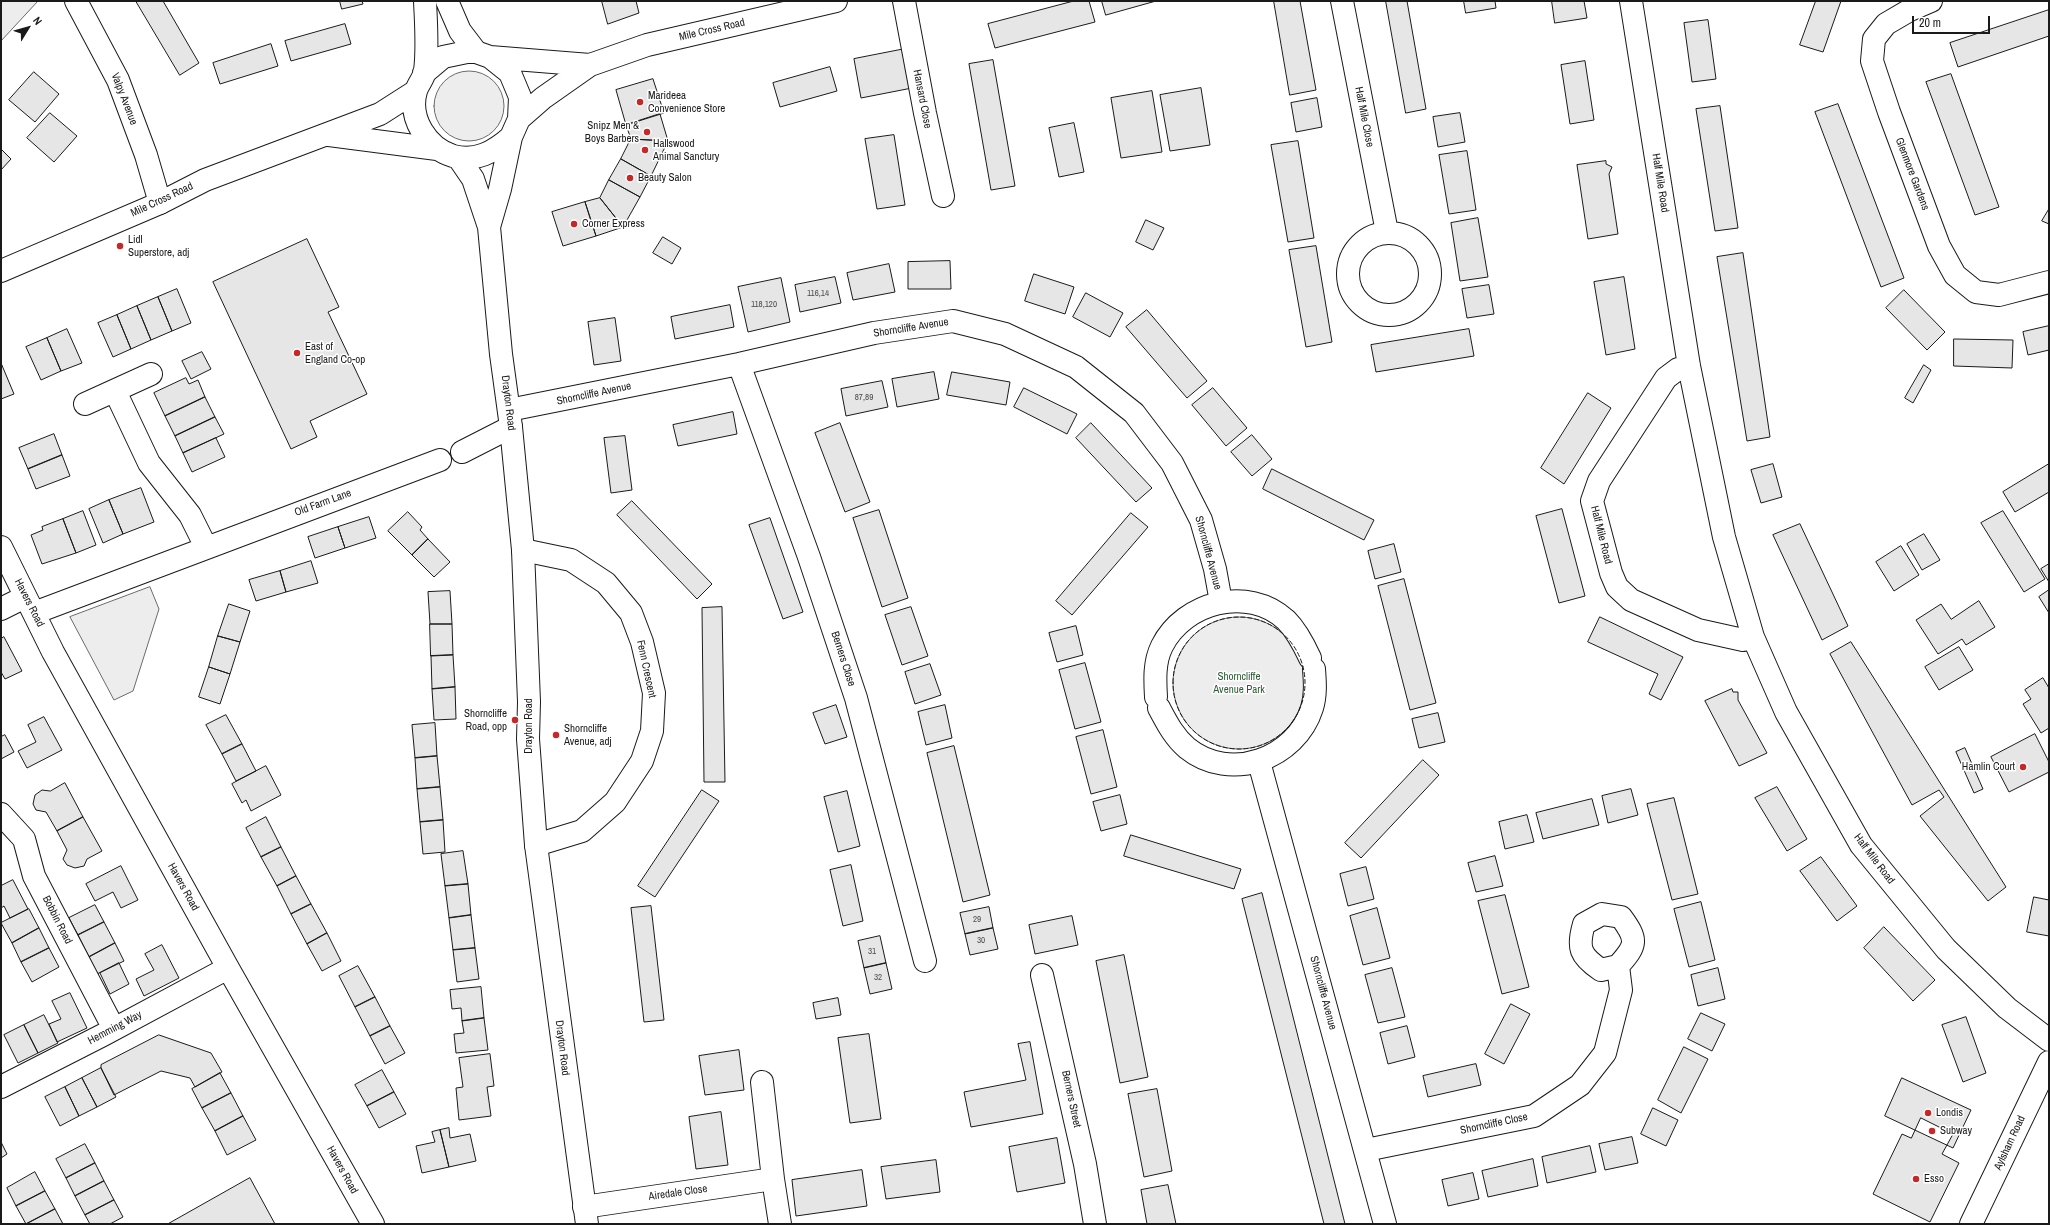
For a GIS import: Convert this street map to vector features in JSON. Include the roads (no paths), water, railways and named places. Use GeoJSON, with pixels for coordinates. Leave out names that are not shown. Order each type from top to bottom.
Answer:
{"type":"FeatureCollection","features":[{"type":"Feature","properties":{"kind":"street","name":"Valpy Avenue"},"geometry":{"type":"LineString","coordinates":[[76,1],[118,80],[146,155],[160,203]]}},
{"type":"Feature","properties":{"kind":"street"},"geometry":{"type":"LineString","coordinates":[[425,1],[427,36],[420,82],[414,102],[418,125],[426,138],[437,149],[458,157],[482,156],[496,150],[515,128]]}},
{"type":"Feature","properties":{"kind":"street","name":"Drayton Road"},"geometry":{"type":"LineString","coordinates":[[447,1],[460,31],[483,54],[510,73],[520,97],[515,128],[500,190],[489,227]]}},
{"type":"Feature","properties":{"kind":"street","name":"Mile Cross Road"},"geometry":{"type":"LineString","coordinates":[[515,128],[543,98],[590,65],[647,45],[836,1]]}},
{"type":"Feature","properties":{"kind":"street","name":"Hansard Close"},"geometry":{"type":"LineString","coordinates":[[904,1],[943,196]]}},
{"type":"Feature","properties":{"kind":"street","name":"Half Mile Close"},"geometry":{"type":"LineString","coordinates":[[1342,1],[1387,232]]}},
{"type":"Feature","properties":{"kind":"street","name":"Half Mile Road"},"geometry":{"type":"LineString","coordinates":[[1631,1],[1689,366],[1724,536],[1753,637],[1786,712],[1861,845],[1946,949],[2007,1008],[2049,1040]]}},
{"type":"Feature","properties":{"kind":"street","name":"Glenmore Gardens"},"geometry":{"type":"LineString","coordinates":[[1931,1],[1910,10],[1886,24],[1874,40],[1872,61],[1889,112],[1939,246],[1955,275],[1976,292],[1999,295],[2049,282]]}},
{"type":"Feature","properties":{"kind":"street"},"geometry":{"type":"LineString","coordinates":[[420,82],[443,57],[467,52],[483,54]]}},
{"type":"Feature","properties":{"kind":"street","name":"Mile Cross Road"},"geometry":{"type":"LineString","coordinates":[[483,54],[590,65]]}},
{"type":"Feature","properties":{"kind":"street","name":"Mile Cross Road"},"geometry":{"type":"LineString","coordinates":[[1,271],[160,203],[205,180],[380,114],[420,82]]}},
{"type":"Feature","properties":{"kind":"street","name":"Mile Cross Road"},"geometry":{"type":"LineString","coordinates":[[325,135],[437,149]]}},
{"type":"Feature","properties":{"kind":"street","name":"Drayton Road"},"geometry":{"type":"LineString","coordinates":[[458,157],[473,179],[489,227],[501,354],[510,418],[523,550],[529,702],[529,770],[536,845],[585,1216]]}},
{"type":"Feature","properties":{"kind":"street","name":"Shorncliffe Avenue"},"geometry":{"type":"LineString","coordinates":[[510,418],[874,333],[953,321],[1005,334],[1076,367],[1134,413],[1172,463],[1201,520],[1221,602]]}},
{"type":"Feature","properties":{"kind":"street","name":"Berners Close"},"geometry":{"type":"LineString","coordinates":[[739,364],[809,557],[856,698],[925,961]]}},
{"type":"Feature","properties":{"kind":"street","name":"Half Mile Road"},"geometry":{"type":"LineString","coordinates":[[1689,366],[1678,369],[1666,378],[1599,481],[1592,501],[1611,573],[1617,587],[1631,600],[1698,630],[1742,640],[1753,637]]}},
{"type":"Feature","properties":{"kind":"street"},"geometry":{"type":"LineString","coordinates":[[85,404],[151,374]]}},
{"type":"Feature","properties":{"kind":"street"},"geometry":{"type":"LineString","coordinates":[[115,391],[149,463],[190,515],[206,547]]}},
{"type":"Feature","properties":{"kind":"street"},"geometry":{"type":"LineString","coordinates":[[462,452],[510,418]]}},
{"type":"Feature","properties":{"kind":"street","name":"Old Farm Lane"},"geometry":{"type":"LineString","coordinates":[[29,605],[206,547],[440,460]]}},
{"type":"Feature","properties":{"kind":"street","name":"Havers Road"},"geometry":{"type":"LineString","coordinates":[[1,547],[29,605],[228,968],[373,1224]]}},
{"type":"Feature","properties":{"kind":"street","name":"Fenn Crescent"},"geometry":{"type":"LineString","coordinates":[[523,550],[570,560],[606,583],[631,613],[642,642],[654,694],[652,731],[642,761],[615,802],[582,831],[536,845]]}},
{"type":"Feature","properties":{"kind":"street","name":"Shorncliffe Avenue"},"geometry":{"type":"LineString","coordinates":[[1244,601],[1266,608],[1286,620],[1300,638],[1312,664],[1315,689],[1312,708],[1304,726],[1292,742],[1277,754],[1259,762],[1234,765],[1209,760],[1188,749],[1170,731],[1158,703],[1155,671],[1162,647],[1176,626],[1196,610],[1221,602],[1244,601]]}},
{"type":"Feature","properties":{"kind":"street"},"geometry":{"type":"LineString","coordinates":[[1,609],[29,605]]}},
{"type":"Feature","properties":{"kind":"street","name":"Shorncliffe Avenue"},"geometry":{"type":"LineString","coordinates":[[1259,762],[1385,1224]]}},
{"type":"Feature","properties":{"kind":"street","name":"Bobbin Road"},"geometry":{"type":"LineString","coordinates":[[1,814],[24,839],[34,876],[114,1029]]}},
{"type":"Feature","properties":{"kind":"street","name":"Shorncliffe Close"},"geometry":{"type":"LineString","coordinates":[[1366,1150],[1534,1116],[1580,1085],[1605,1053],[1621,990],[1618,966]]}},
{"type":"Feature","properties":{"kind":"street","name":"Hemming Way"},"geometry":{"type":"LineString","coordinates":[[1,1087],[228,968]]}},
{"type":"Feature","properties":{"kind":"street","name":"Berners Street"},"geometry":{"type":"LineString","coordinates":[[1042,975],[1085,1164],[1095,1224]]}},
{"type":"Feature","properties":{"kind":"street","name":"Aylsham Road"},"geometry":{"type":"LineString","coordinates":[[1971,1224],[2049,1062]]}},
{"type":"Feature","properties":{"kind":"street"},"geometry":{"type":"LineString","coordinates":[[762,1082],[773,1179],[780,1224]]}},
{"type":"Feature","properties":{"kind":"street","name":"Airedale Close"},"geometry":{"type":"LineString","coordinates":[[585,1216],[773,1179]]}},
{"type":"Feature","properties":{"kind":"place","name":"Marideea Convenience Store"},"geometry":{"type":"Point","coordinates":[640,102]}},
{"type":"Feature","properties":{"kind":"place","name":"Snipz Men & Boys Barbers"},"geometry":{"type":"Point","coordinates":[647,132]}},
{"type":"Feature","properties":{"kind":"place","name":"Hallswood Animal Sanctury"},"geometry":{"type":"Point","coordinates":[645,150]}},
{"type":"Feature","properties":{"kind":"place","name":"Beauty Salon"},"geometry":{"type":"Point","coordinates":[630,178]}},
{"type":"Feature","properties":{"kind":"place","name":"Corner Express"},"geometry":{"type":"Point","coordinates":[574,224]}},
{"type":"Feature","properties":{"kind":"place","name":"Lidl Superstore, adj"},"geometry":{"type":"Point","coordinates":[120,246]}},
{"type":"Feature","properties":{"kind":"place","name":"East of England Co-op"},"geometry":{"type":"Point","coordinates":[297,353]}},
{"type":"Feature","properties":{"kind":"place","name":"Shorncliffe Road, opp"},"geometry":{"type":"Point","coordinates":[515,720]}},
{"type":"Feature","properties":{"kind":"place","name":"Shorncliffe Avenue, adj"},"geometry":{"type":"Point","coordinates":[556,735]}},
{"type":"Feature","properties":{"kind":"place","name":"Hamlin Court"},"geometry":{"type":"Point","coordinates":[2023,767]}},
{"type":"Feature","properties":{"kind":"place","name":"Londis"},"geometry":{"type":"Point","coordinates":[1928,1113]}},
{"type":"Feature","properties":{"kind":"place","name":"Subway"},"geometry":{"type":"Point","coordinates":[1932,1131]}},
{"type":"Feature","properties":{"kind":"place","name":"Esso"},"geometry":{"type":"Point","coordinates":[1916,1179]}},
{"type":"Feature","properties":{"kind":"park label","name":"Shorncliffe Avenue Park"},"geometry":{"type":"Point","coordinates":[1239,683]}}]}
